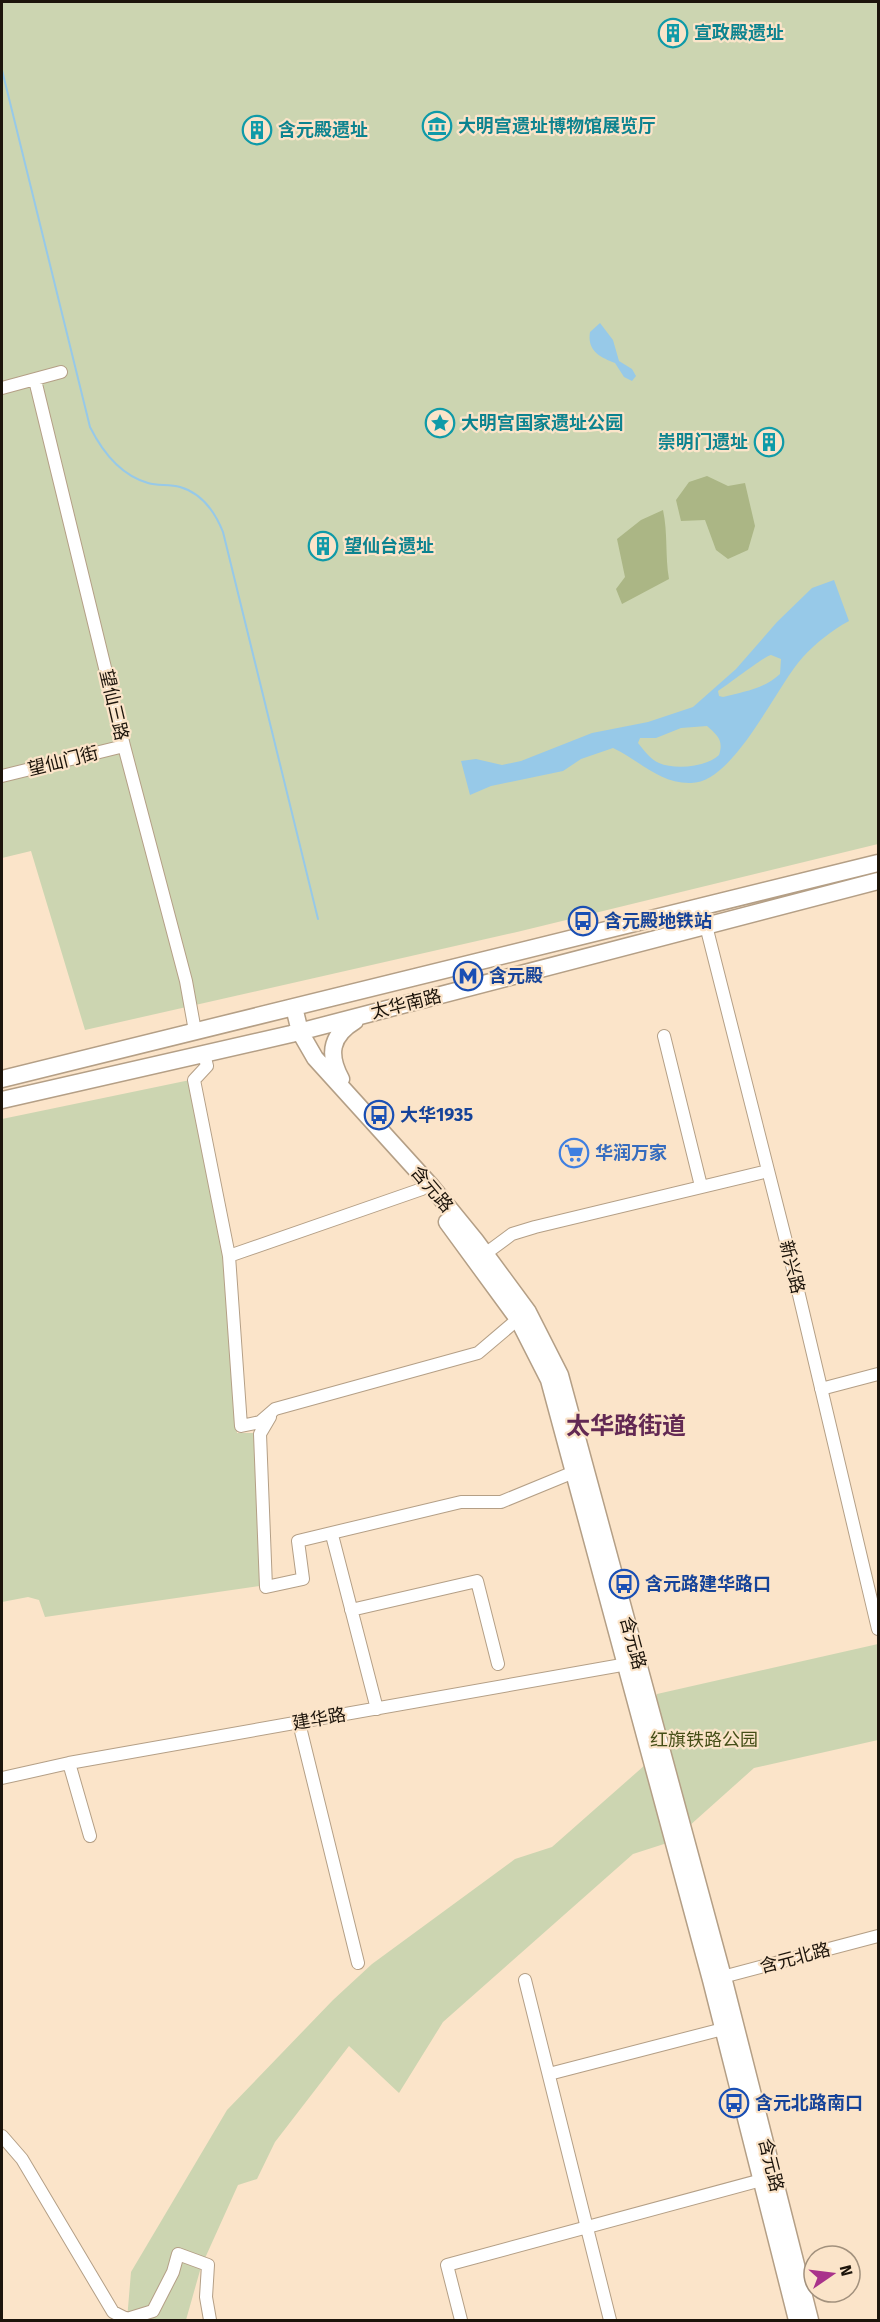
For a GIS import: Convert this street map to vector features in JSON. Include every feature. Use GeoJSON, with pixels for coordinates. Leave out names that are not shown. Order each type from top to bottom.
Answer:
{"type":"FeatureCollection","features":[{"type":"Feature","properties":{"kind":"main road","name":"太华南路"},"geometry":{"type":"LineString","coordinates":[[2,1079],[879,863]]}},
{"type":"Feature","properties":{"kind":"main road","name":"太华南路"},"geometry":{"type":"LineString","coordinates":[[2,1100],[295,1033],[879,881]]}},
{"type":"Feature","properties":{"kind":"main road","name":"含元路"},"geometry":{"type":"LineString","coordinates":[[289,1008],[295,1033],[309,1064],[410,1172],[518,1320],[549,1380],[574,1472],[632,1664]]}},
{"type":"Feature","properties":{"kind":"main road"},"geometry":{"type":"LineString","coordinates":[[356,1103],[338,1073],[332,1052],[334,1041],[340,1031],[365,1014]]}},
{"type":"Feature","properties":{"kind":"main road","name":"含元路"},"geometry":{"type":"LineString","coordinates":[[295,1033],[431,1186],[485,1254],[528,1312],[560,1375],[632,1664],[717,1978],[767,2178],[797,2320]]}},
{"type":"Feature","properties":{"kind":"main road","name":"含元路"},"geometry":{"type":"LineString","coordinates":[[717,1978],[723,2029],[810,2320]]}},
{"type":"Feature","properties":{"kind":"street"},"geometry":{"type":"LineString","coordinates":[[2,388],[61,372]]}},
{"type":"Feature","properties":{"kind":"street","name":"望仙三路"},"geometry":{"type":"LineString","coordinates":[[35,380],[124,746],[186,981],[195,1031]]}},
{"type":"Feature","properties":{"kind":"street","name":"望仙门街"},"geometry":{"type":"LineString","coordinates":[[2,776],[124,746]]}},
{"type":"Feature","properties":{"kind":"street","name":"新兴路"},"geometry":{"type":"LineString","coordinates":[[701,906],[879,1629]]}},
{"type":"Feature","properties":{"kind":"street"},"geometry":{"type":"LineString","coordinates":[[664,1036],[701,1186]]}},
{"type":"Feature","properties":{"kind":"street"},"geometry":{"type":"LineString","coordinates":[[204,1054],[207,1066],[194,1080],[229,1256],[241,1426],[260,1422],[275,1409],[478,1353],[518,1320]]}},
{"type":"Feature","properties":{"kind":"street"},"geometry":{"type":"LineString","coordinates":[[485,1254],[512,1234],[768,1171]]}},
{"type":"Feature","properties":{"kind":"street"},"geometry":{"type":"LineString","coordinates":[[229,1256],[422,1189]]}},
{"type":"Feature","properties":{"kind":"street"},"geometry":{"type":"LineString","coordinates":[[821,1389],[879,1374]]}},
{"type":"Feature","properties":{"kind":"street"},"geometry":{"type":"LineString","coordinates":[[275,1409],[260,1434],[266,1587],[303,1579],[298,1541],[332,1535],[461,1502],[501,1502],[574,1472]]}},
{"type":"Feature","properties":{"kind":"street"},"geometry":{"type":"LineString","coordinates":[[332,1535],[377,1709]]}},
{"type":"Feature","properties":{"kind":"street"},"geometry":{"type":"LineString","coordinates":[[351,1610],[477,1581],[498,1664]]}},
{"type":"Feature","properties":{"kind":"street","name":"建华路"},"geometry":{"type":"LineString","coordinates":[[2,1778],[69,1763],[632,1664]]}},
{"type":"Feature","properties":{"kind":"street"},"geometry":{"type":"LineString","coordinates":[[299,1723],[358,1963]]}},
{"type":"Feature","properties":{"kind":"street"},"geometry":{"type":"LineString","coordinates":[[69,1763],[90,1836]]}},
{"type":"Feature","properties":{"kind":"street","name":"含元北路"},"geometry":{"type":"LineString","coordinates":[[717,1978],[879,1936]]}},
{"type":"Feature","properties":{"kind":"street"},"geometry":{"type":"LineString","coordinates":[[525,1980],[610,2320]]}},
{"type":"Feature","properties":{"kind":"street"},"geometry":{"type":"LineString","coordinates":[[549,2074],[723,2029]]}},
{"type":"Feature","properties":{"kind":"street"},"geometry":{"type":"LineString","coordinates":[[2,2136],[22,2159],[113,2312],[127,2319],[153,2311],[173,2272],[178,2254],[208,2265],[206,2297],[210,2320]]}},
{"type":"Feature","properties":{"kind":"street"},"geometry":{"type":"LineString","coordinates":[[461,2320],[447,2265],[767,2178]]}},
{"type":"Feature","properties":{"kind":"green space","name":"大明宫国家遗址公园"},"geometry":{"type":"Polygon","coordinates":[[[2,2],[878,2],[878,844],[517,932],[85,1030],[31,851],[2,858],[2,2]]]}},
{"type":"Feature","properties":{"kind":"green space"},"geometry":{"type":"Polygon","coordinates":[[[707,476],[728,486],[745,483],[755,526],[748,550],[728,559],[716,550],[705,520],[681,521],[676,500],[689,482],[707,476]]]}},
{"type":"Feature","properties":{"kind":"green space"},"geometry":{"type":"Polygon","coordinates":[[[663,510],[669,579],[622,604],[616,589],[625,577],[617,539],[641,520],[663,510]]]}},
{"type":"Feature","properties":{"kind":"green space"},"geometry":{"type":"Polygon","coordinates":[[[190,1080],[223,1254],[237,1433],[257,1433],[260,1586],[45,1617],[39,1600],[28,1597],[2,1602],[2,1119],[190,1080]]]}},
{"type":"Feature","properties":{"kind":"green space","name":"红旗铁路公园"},"geometry":{"type":"Polygon","coordinates":[[[878,1644],[878,1740],[754,1768],[688,1827],[664,1844],[633,1854],[443,2022],[399,2093],[349,2046],[275,2142],[257,2179],[238,2185],[201,2267],[186,2320],[127,2320],[131,2272],[227,2110],[333,2000],[372,1964],[515,1859],[552,1847],[645,1765],[657,1694],[878,1644]]]}},
{"type":"Feature","properties":{"kind":"water"},"geometry":{"type":"Polygon","coordinates":[[[600,323],[613,340],[619,361],[632,369],[636,376],[632,381],[624,377],[615,363],[600,356],[593,349],[590,332],[600,323]]]}},
{"type":"Feature","properties":{"kind":"water"},"geometry":{"type":"Polygon","coordinates":[[[834,580],[849,621],[824,637],[803,657],[753,732],[723,768],[707,779],[691,783],[669,780],[613,748],[581,759],[563,771],[491,786],[470,795],[461,761],[476,759],[502,765],[521,761],[592,733],[648,722],[693,707],[736,669],[777,622],[812,588],[834,580]],[[771,655],[718,691],[719,696],[753,689],[774,679],[780,674],[781,659],[771,655]],[[707,726],[681,728],[656,738],[640,738],[638,743],[656,762],[673,766],[699,765],[719,755],[721,745],[719,738],[707,726]]]}},
{"type":"Feature","properties":{"kind":"waterway"},"geometry":{"type":"LineString","coordinates":[[2,70],[90,427],[106,453],[121,468],[148,483],[188,490],[201,499],[216,517],[223,532],[318,919]]}},
{"type":"Feature","properties":{"kind":"place","name":"宣政殿遗址"},"geometry":{"type":"Point","coordinates":[673,33]}},
{"type":"Feature","properties":{"kind":"place","name":"大明宫遗址博物馆展览厅"},"geometry":{"type":"Point","coordinates":[437,126]}},
{"type":"Feature","properties":{"kind":"place","name":"含元殿遗址"},"geometry":{"type":"Point","coordinates":[257,130]}},
{"type":"Feature","properties":{"kind":"place","name":"大明宫国家遗址公园"},"geometry":{"type":"Point","coordinates":[440,423]}},
{"type":"Feature","properties":{"kind":"place","name":"崇明门遗址"},"geometry":{"type":"Point","coordinates":[769,442]}},
{"type":"Feature","properties":{"kind":"place","name":"望仙台遗址"},"geometry":{"type":"Point","coordinates":[323,546]}},
{"type":"Feature","properties":{"kind":"place","name":"含元殿地铁站"},"geometry":{"type":"Point","coordinates":[583,921]}},
{"type":"Feature","properties":{"kind":"place","name":"含元殿"},"geometry":{"type":"Point","coordinates":[468,976]}},
{"type":"Feature","properties":{"kind":"place","name":"大华1935"},"geometry":{"type":"Point","coordinates":[379,1115]}},
{"type":"Feature","properties":{"kind":"place","name":"华润万家"},"geometry":{"type":"Point","coordinates":[574,1153]}},
{"type":"Feature","properties":{"kind":"place","name":"含元路建华路口"},"geometry":{"type":"Point","coordinates":[624,1584]}},
{"type":"Feature","properties":{"kind":"place","name":"含元北路南口"},"geometry":{"type":"Point","coordinates":[734,2103]}},
{"type":"Feature","properties":{"kind":"district","name":"太华路街道"},"geometry":{"type":"Point","coordinates":[626,1426]}}]}
